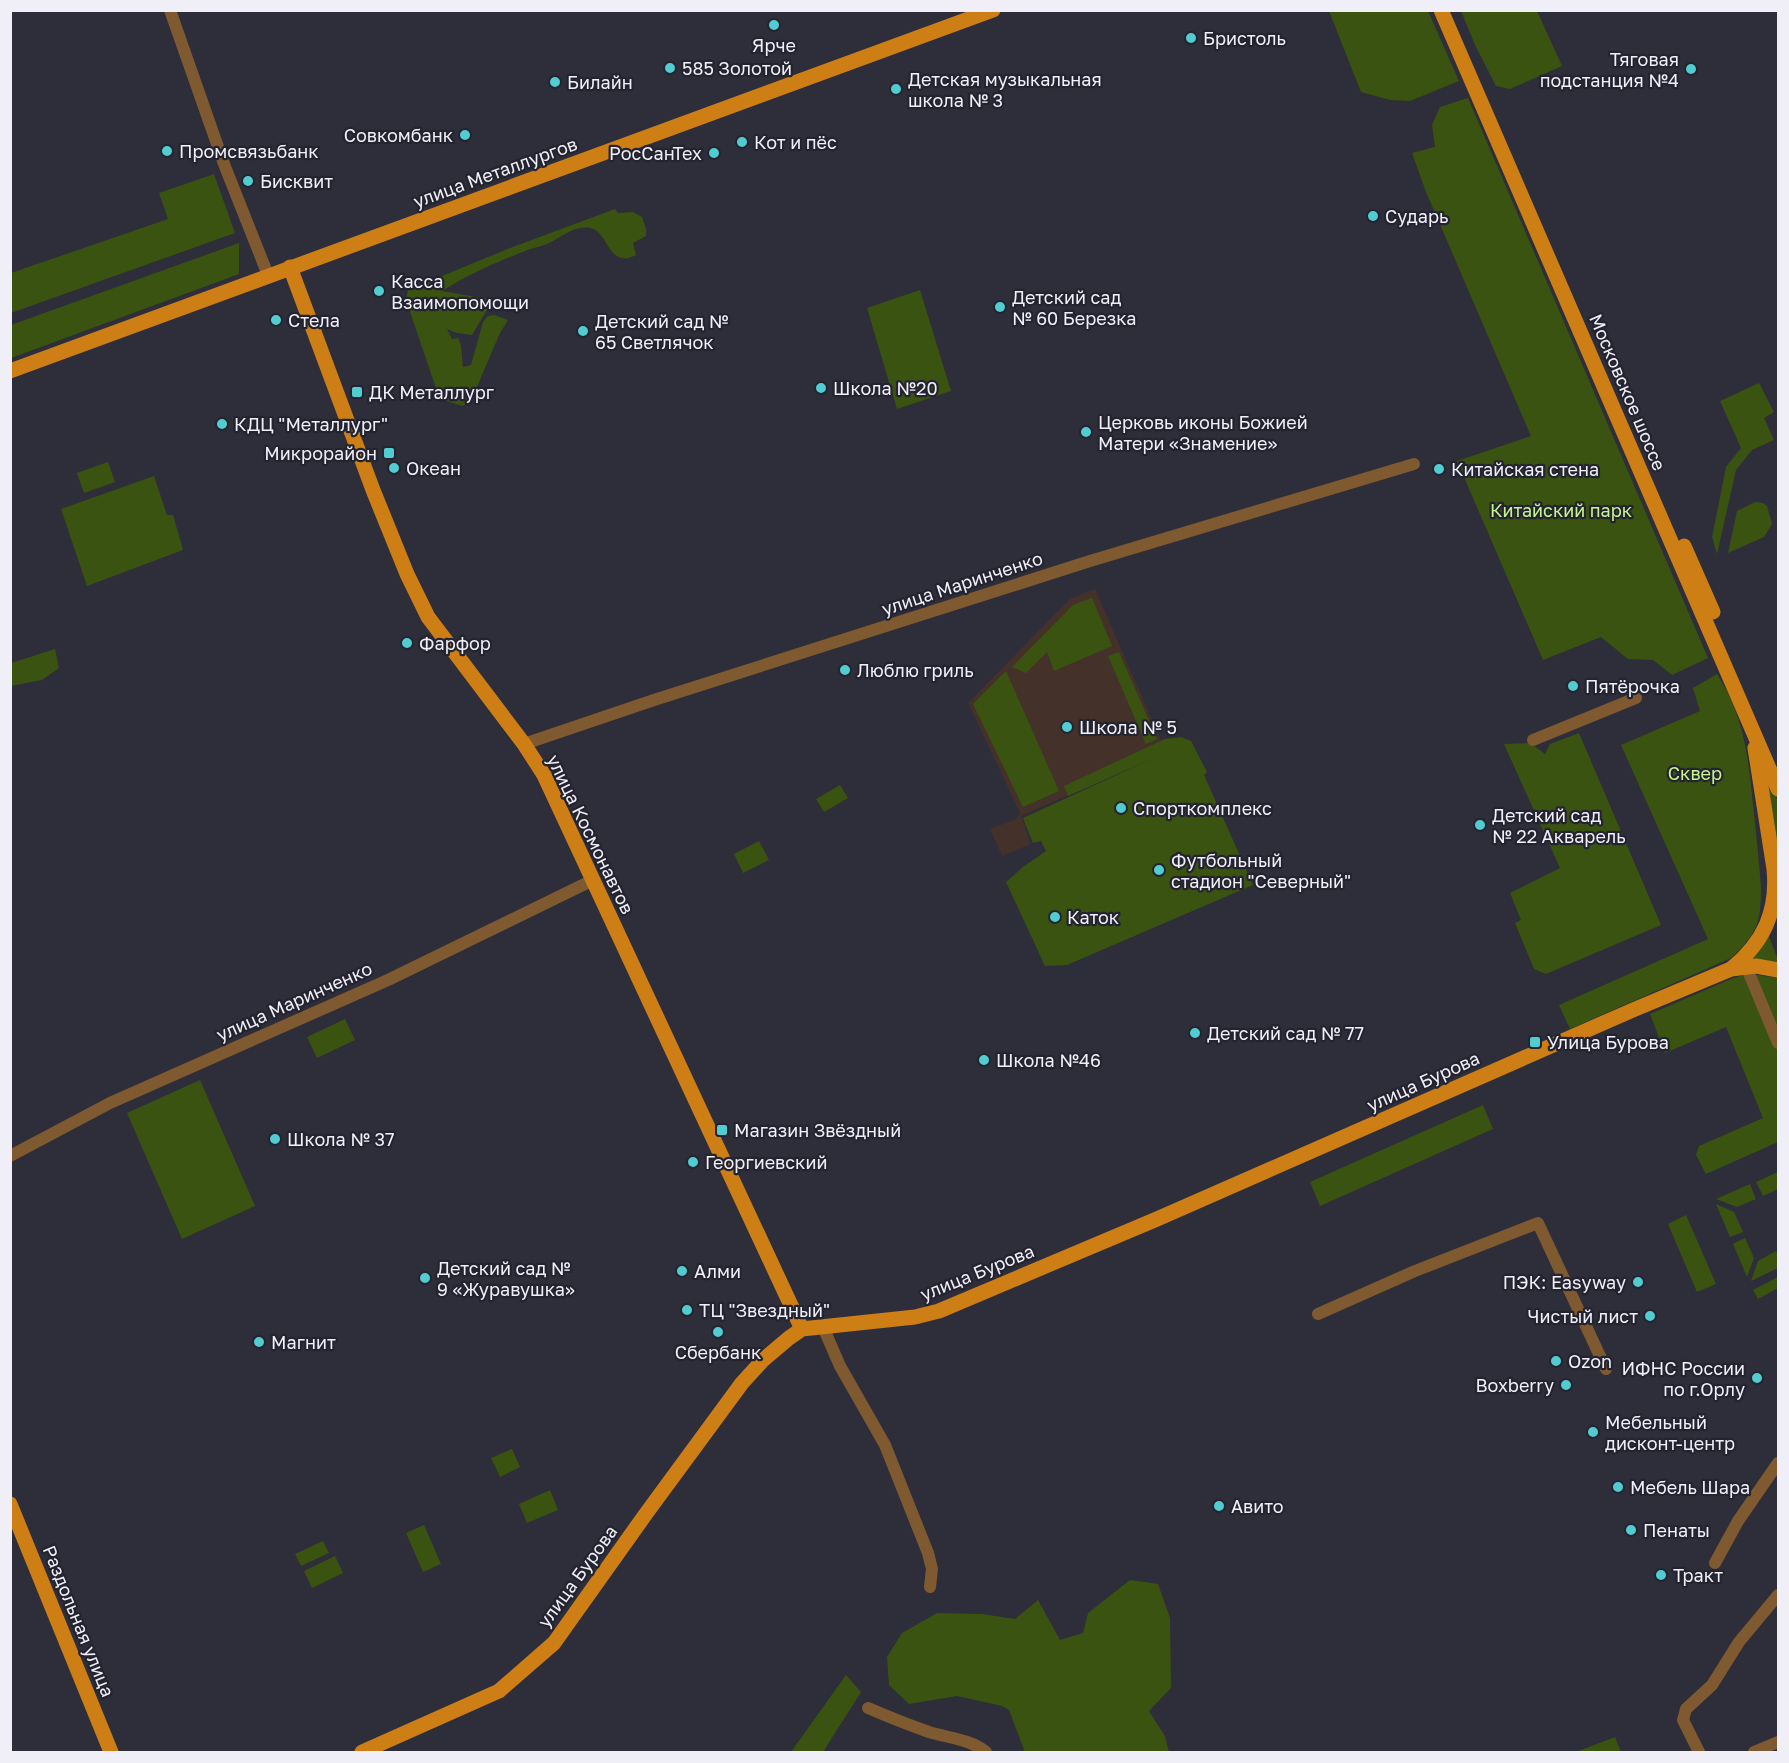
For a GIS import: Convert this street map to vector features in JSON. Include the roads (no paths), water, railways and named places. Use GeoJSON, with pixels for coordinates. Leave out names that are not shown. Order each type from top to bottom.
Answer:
{"type":"FeatureCollection","features":[{"type":"Feature","properties":{"kind":"main road","name":"улица Металлургов"},"geometry":{"type":"LineString","coordinates":[[10,371],[993,10]]}},
{"type":"Feature","properties":{"kind":"main road","name":"Московское шоссе"},"geometry":{"type":"LineString","coordinates":[[1441,10],[1779,789]]}},
{"type":"Feature","properties":{"kind":"main road","name":"Московское шоссе"},"geometry":{"type":"LineString","coordinates":[[1451,10],[1779,763]]}},
{"type":"Feature","properties":{"kind":"main road","name":"улица Космонавтов"},"geometry":{"type":"LineString","coordinates":[[290,267],[373,490],[416,593],[428,617],[524,744],[544,775],[802,1329]]}},
{"type":"Feature","properties":{"kind":"main road"},"geometry":{"type":"LineString","coordinates":[[1738,968],[1765,930],[1774,904],[1777,880],[1751,728]]}},
{"type":"Feature","properties":{"kind":"main road"},"geometry":{"type":"LineString","coordinates":[[1774,904],[1779,921]]}},
{"type":"Feature","properties":{"kind":"main road"},"geometry":{"type":"LineString","coordinates":[[1738,968],[1768,967],[1779,970]]}},
{"type":"Feature","properties":{"kind":"main road","name":"улица Бурова"},"geometry":{"type":"LineString","coordinates":[[362,1752],[499,1691],[554,1643],[742,1383],[763,1360],[802,1329],[915,1317],[939,1311],[1157,1219],[1582,1032],[1738,968]]}},
{"type":"Feature","properties":{"kind":"main road","name":"Раздольная улица"},"geometry":{"type":"LineString","coordinates":[[10,1504],[111,1752]]}},
{"type":"Feature","properties":{"kind":"street"},"geometry":{"type":"LineString","coordinates":[[170,10],[224,164],[268,275]]}},
{"type":"Feature","properties":{"kind":"street","name":"улица Маринченко"},"geometry":{"type":"LineString","coordinates":[[524,744],[654,700],[1090,561],[1414,464]]}},
{"type":"Feature","properties":{"kind":"street"},"geometry":{"type":"LineString","coordinates":[[1533,740],[1635,698]]}},
{"type":"Feature","properties":{"kind":"street","name":"улица Маринченко"},"geometry":{"type":"LineString","coordinates":[[10,1156],[110,1103],[387,980],[593,880]]}},
{"type":"Feature","properties":{"kind":"street"},"geometry":{"type":"LineString","coordinates":[[1738,968],[1779,1043]]}},
{"type":"Feature","properties":{"kind":"street"},"geometry":{"type":"LineString","coordinates":[[1318,1314],[1415,1271],[1538,1222],[1606,1369]]}},
{"type":"Feature","properties":{"kind":"street"},"geometry":{"type":"LineString","coordinates":[[823,1327],[840,1366],[885,1445],[928,1552],[932,1569],[930,1587]]}},
{"type":"Feature","properties":{"kind":"street"},"geometry":{"type":"LineString","coordinates":[[1715,1563],[1738,1521],[1779,1463]]}},
{"type":"Feature","properties":{"kind":"street"},"geometry":{"type":"LineString","coordinates":[[1699,1752],[1683,1720],[1686,1709],[1712,1685],[1739,1642],[1779,1595]]}},
{"type":"Feature","properties":{"kind":"street"},"geometry":{"type":"LineString","coordinates":[[868,1708],[933,1733],[964,1740],[986,1752]]}},
{"type":"Feature","properties":{"kind":"street"},"geometry":{"type":"LineString","coordinates":[[1754,1752],[1779,1742]]}},
{"type":"Feature","properties":{"kind":"place","name":"Ярче"},"geometry":{"type":"Point","coordinates":[774,25]}},
{"type":"Feature","properties":{"kind":"place","name":"Бристоль"},"geometry":{"type":"Point","coordinates":[1191,38]}},
{"type":"Feature","properties":{"kind":"place","name":"585 Золотой"},"geometry":{"type":"Point","coordinates":[670,68]}},
{"type":"Feature","properties":{"kind":"place","name":"Тяговая подстанция №4"},"geometry":{"type":"Point","coordinates":[1691,69]}},
{"type":"Feature","properties":{"kind":"place","name":"Билайн"},"geometry":{"type":"Point","coordinates":[555,82]}},
{"type":"Feature","properties":{"kind":"place","name":"Детская музыкальная школа № 3"},"geometry":{"type":"Point","coordinates":[896,89]}},
{"type":"Feature","properties":{"kind":"place","name":"Совкомбанк"},"geometry":{"type":"Point","coordinates":[465,135]}},
{"type":"Feature","properties":{"kind":"place","name":"Кот и пёс"},"geometry":{"type":"Point","coordinates":[742,142]}},
{"type":"Feature","properties":{"kind":"place","name":"Промсвязьбанк"},"geometry":{"type":"Point","coordinates":[167,151]}},
{"type":"Feature","properties":{"kind":"place","name":"РосСанТех"},"geometry":{"type":"Point","coordinates":[714,153]}},
{"type":"Feature","properties":{"kind":"place","name":"Бисквит"},"geometry":{"type":"Point","coordinates":[248,181]}},
{"type":"Feature","properties":{"kind":"place","name":"Сударь"},"geometry":{"type":"Point","coordinates":[1373,216]}},
{"type":"Feature","properties":{"kind":"place","name":"Касса Взаимопомощи"},"geometry":{"type":"Point","coordinates":[379,291]}},
{"type":"Feature","properties":{"kind":"place","name":"Детский сад № 60 Березка"},"geometry":{"type":"Point","coordinates":[1000,307]}},
{"type":"Feature","properties":{"kind":"place","name":"Стела"},"geometry":{"type":"Point","coordinates":[276,320]}},
{"type":"Feature","properties":{"kind":"place","name":"Детский сад № 65 Светлячок"},"geometry":{"type":"Point","coordinates":[583,331]}},
{"type":"Feature","properties":{"kind":"place","name":"Школа №20"},"geometry":{"type":"Point","coordinates":[821,388]}},
{"type":"Feature","properties":{"kind":"place","name":"ДК Металлург"},"geometry":{"type":"Point","coordinates":[357,392]}},
{"type":"Feature","properties":{"kind":"place","name":"КДЦ \"Металлург\""},"geometry":{"type":"Point","coordinates":[222,424]}},
{"type":"Feature","properties":{"kind":"place","name":"Церковь иконы Божией Матери «Знамение»"},"geometry":{"type":"Point","coordinates":[1086,432]}},
{"type":"Feature","properties":{"kind":"place","name":"Микрорайон"},"geometry":{"type":"Point","coordinates":[389,453]}},
{"type":"Feature","properties":{"kind":"place","name":"Океан"},"geometry":{"type":"Point","coordinates":[394,468]}},
{"type":"Feature","properties":{"kind":"place","name":"Китайская стена"},"geometry":{"type":"Point","coordinates":[1439,469]}},
{"type":"Feature","properties":{"kind":"place","name":"Фарфор"},"geometry":{"type":"Point","coordinates":[407,643]}},
{"type":"Feature","properties":{"kind":"place","name":"Люблю гриль"},"geometry":{"type":"Point","coordinates":[845,670]}},
{"type":"Feature","properties":{"kind":"place","name":"Пятёрочка"},"geometry":{"type":"Point","coordinates":[1573,686]}},
{"type":"Feature","properties":{"kind":"place","name":"Школа № 5"},"geometry":{"type":"Point","coordinates":[1067,727]}},
{"type":"Feature","properties":{"kind":"place","name":"Спорткомплекс"},"geometry":{"type":"Point","coordinates":[1121,808]}},
{"type":"Feature","properties":{"kind":"place","name":"Детский сад № 22 Акварель"},"geometry":{"type":"Point","coordinates":[1480,825]}},
{"type":"Feature","properties":{"kind":"place","name":"Футбольный стадион \"Северный\""},"geometry":{"type":"Point","coordinates":[1159,870]}},
{"type":"Feature","properties":{"kind":"place","name":"Каток"},"geometry":{"type":"Point","coordinates":[1055,917]}},
{"type":"Feature","properties":{"kind":"place","name":"Детский сад № 77"},"geometry":{"type":"Point","coordinates":[1195,1033]}},
{"type":"Feature","properties":{"kind":"place","name":"Улица Бурова"},"geometry":{"type":"Point","coordinates":[1535,1042]}},
{"type":"Feature","properties":{"kind":"place","name":"Школа №46"},"geometry":{"type":"Point","coordinates":[984,1060]}},
{"type":"Feature","properties":{"kind":"place","name":"Магазин Звёздный"},"geometry":{"type":"Point","coordinates":[722,1130]}},
{"type":"Feature","properties":{"kind":"place","name":"Школа № 37"},"geometry":{"type":"Point","coordinates":[275,1139]}},
{"type":"Feature","properties":{"kind":"place","name":"Георгиевский"},"geometry":{"type":"Point","coordinates":[693,1162]}},
{"type":"Feature","properties":{"kind":"place","name":"Алми"},"geometry":{"type":"Point","coordinates":[682,1271]}},
{"type":"Feature","properties":{"kind":"place","name":"Детский сад № 9 «Журавушка»"},"geometry":{"type":"Point","coordinates":[425,1278]}},
{"type":"Feature","properties":{"kind":"place","name":"ПЭК: Easyway"},"geometry":{"type":"Point","coordinates":[1638,1282]}},
{"type":"Feature","properties":{"kind":"place","name":"ТЦ \"Звездный\""},"geometry":{"type":"Point","coordinates":[687,1310]}},
{"type":"Feature","properties":{"kind":"place","name":"Чистый лист"},"geometry":{"type":"Point","coordinates":[1650,1316]}},
{"type":"Feature","properties":{"kind":"place","name":"Сбербанк"},"geometry":{"type":"Point","coordinates":[718,1332]}},
{"type":"Feature","properties":{"kind":"place","name":"Магнит"},"geometry":{"type":"Point","coordinates":[259,1342]}},
{"type":"Feature","properties":{"kind":"place","name":"Ozon"},"geometry":{"type":"Point","coordinates":[1556,1361]}},
{"type":"Feature","properties":{"kind":"place","name":"ИФНС России по г.Орлу"},"geometry":{"type":"Point","coordinates":[1757,1378]}},
{"type":"Feature","properties":{"kind":"place","name":"Boxberry"},"geometry":{"type":"Point","coordinates":[1566,1385]}},
{"type":"Feature","properties":{"kind":"place","name":"Мебельный дисконт-центр"},"geometry":{"type":"Point","coordinates":[1593,1432]}},
{"type":"Feature","properties":{"kind":"place","name":"Мебель Шара"},"geometry":{"type":"Point","coordinates":[1618,1487]}},
{"type":"Feature","properties":{"kind":"place","name":"Авито"},"geometry":{"type":"Point","coordinates":[1219,1506]}},
{"type":"Feature","properties":{"kind":"place","name":"Пенаты"},"geometry":{"type":"Point","coordinates":[1631,1530]}},
{"type":"Feature","properties":{"kind":"place","name":"Тракт"},"geometry":{"type":"Point","coordinates":[1661,1575]}},
{"type":"Feature","properties":{"kind":"park label","name":"Китайский парк"},"geometry":{"type":"Point","coordinates":[1561,510]}},
{"type":"Feature","properties":{"kind":"park label","name":"Сквер"},"geometry":{"type":"Point","coordinates":[1695,773]}}]}
